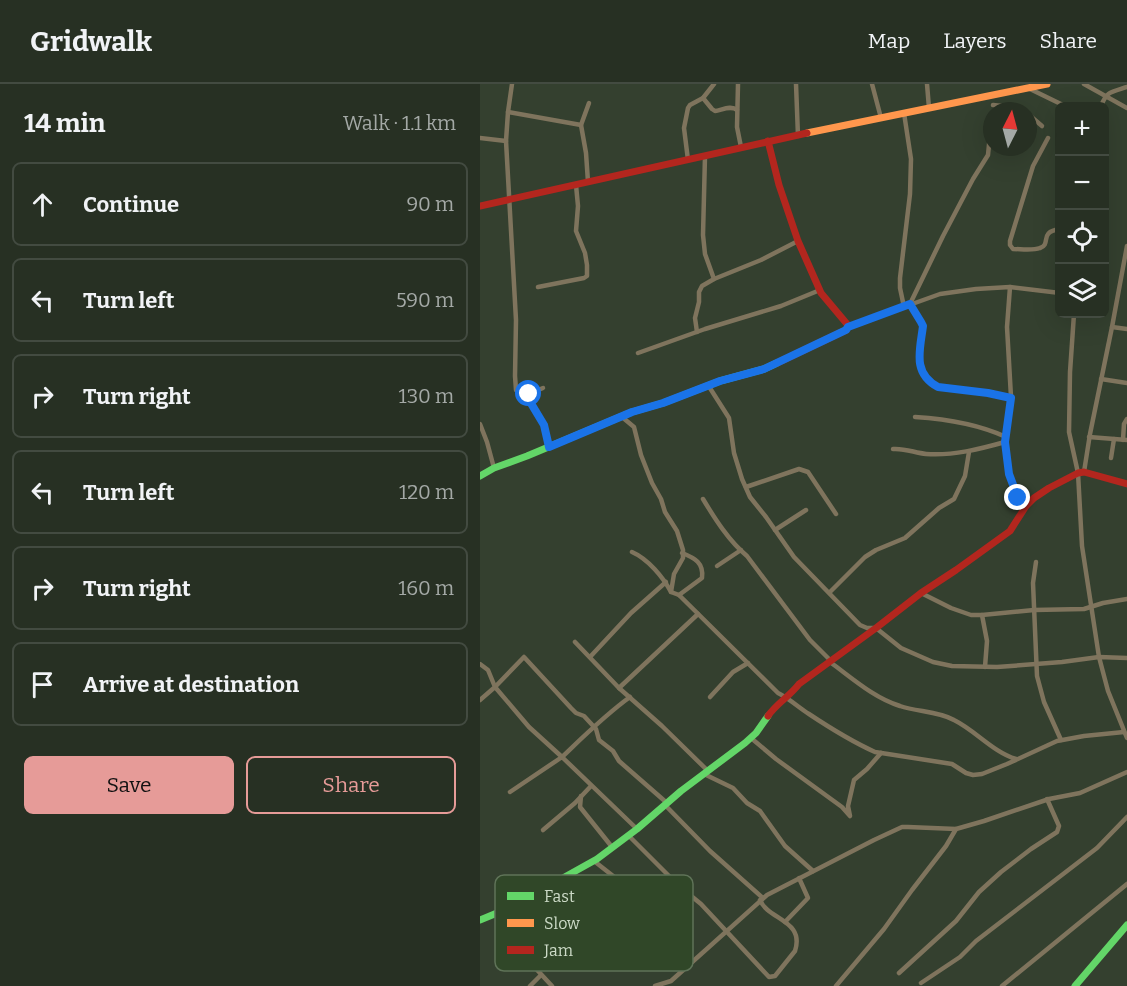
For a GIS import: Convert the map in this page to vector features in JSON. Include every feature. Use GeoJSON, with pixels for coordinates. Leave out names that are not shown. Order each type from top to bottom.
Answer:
{"type":"FeatureCollection","features":[{"type":"Feature","properties":{"kind":"street"},"geometry":{"type":"LineString","coordinates":[[512,84],[506,141],[516,320],[516,390]]}},
{"type":"Feature","properties":{"kind":"street"},"geometry":{"type":"LineString","coordinates":[[688,160],[684,123],[690,105],[703,98],[714,84]]}},
{"type":"Feature","properties":{"kind":"street"},"geometry":{"type":"LineString","coordinates":[[738,84],[737,127],[741,147]]}},
{"type":"Feature","properties":{"kind":"street"},"geometry":{"type":"LineString","coordinates":[[795,84],[798,136]]}},
{"type":"Feature","properties":{"kind":"street"},"geometry":{"type":"LineString","coordinates":[[872,84],[880,118]]}},
{"type":"Feature","properties":{"kind":"street"},"geometry":{"type":"LineString","coordinates":[[927,84],[929,108]]}},
{"type":"Feature","properties":{"kind":"street"},"geometry":{"type":"LineString","coordinates":[[480,206],[768,141],[1047,84]]}},
{"type":"Feature","properties":{"kind":"street"},"geometry":{"type":"LineString","coordinates":[[1084,84],[1127,108]]}},
{"type":"Feature","properties":{"kind":"street"},"geometry":{"type":"LineString","coordinates":[[1027,87],[1057,102]]}},
{"type":"Feature","properties":{"kind":"street"},"geometry":{"type":"LineString","coordinates":[[1103,102],[1105,96],[1111,92],[1127,87]]}},
{"type":"Feature","properties":{"kind":"street"},"geometry":{"type":"LineString","coordinates":[[993,102],[994,94]]}},
{"type":"Feature","properties":{"kind":"street"},"geometry":{"type":"LineString","coordinates":[[703,98],[715,111],[731,107],[737,110]]}},
{"type":"Feature","properties":{"kind":"street"},"geometry":{"type":"LineString","coordinates":[[588,182],[581,125],[589,102]]}},
{"type":"Feature","properties":{"kind":"street"},"geometry":{"type":"LineString","coordinates":[[508,112],[581,125]]}},
{"type":"Feature","properties":{"kind":"street"},"geometry":{"type":"LineString","coordinates":[[904,113],[911,159],[910,194],[900,278],[904,307]]}},
{"type":"Feature","properties":{"kind":"street"},"geometry":{"type":"LineString","coordinates":[[1037,122],[1042,126]]}},
{"type":"Feature","properties":{"kind":"street"},"geometry":{"type":"LineString","coordinates":[[480,138],[506,141]]}},
{"type":"Feature","properties":{"kind":"street"},"geometry":{"type":"LineString","coordinates":[[1048,138],[1033,166],[1010,245],[1013,249],[1038,249],[1046,243],[1049,232],[1055,230]]}},
{"type":"Feature","properties":{"kind":"street"},"geometry":{"type":"LineString","coordinates":[[768,141],[778,185],[798,242],[819,290],[848,327]]}},
{"type":"Feature","properties":{"kind":"street"},"geometry":{"type":"LineString","coordinates":[[705,156],[703,235],[705,254],[714,279]]}},
{"type":"Feature","properties":{"kind":"street"},"geometry":{"type":"LineString","coordinates":[[910,304],[973,179],[987,156]]}},
{"type":"Feature","properties":{"kind":"street"},"geometry":{"type":"LineString","coordinates":[[538,287],[586,276],[585,253],[576,231],[578,206],[576,185]]}},
{"type":"Feature","properties":{"kind":"street"},"geometry":{"type":"LineString","coordinates":[[697,332],[695,318],[702,286],[798,242]]}},
{"type":"Feature","properties":{"kind":"street"},"geometry":{"type":"LineString","coordinates":[[1127,246],[1081,472],[1083,546],[1091,606],[1108,691],[1127,738]]}},
{"type":"Feature","properties":{"kind":"street"},"geometry":{"type":"LineString","coordinates":[[1010,287],[1007,317],[1011,398],[1005,440],[1009,474],[1018,498],[1026,506]]}},
{"type":"Feature","properties":{"kind":"street"},"geometry":{"type":"LineString","coordinates":[[480,476],[494,468],[632,412],[663,403],[708,385],[764,369],[848,327],[940,294],[1010,287],[1055,293]]}},
{"type":"Feature","properties":{"kind":"street"},"geometry":{"type":"LineString","coordinates":[[638,353],[781,306],[819,290]]}},
{"type":"Feature","properties":{"kind":"street"},"geometry":{"type":"LineString","coordinates":[[910,304],[923,326],[919,354],[921,372],[932,383],[938,387],[1011,398]]}},
{"type":"Feature","properties":{"kind":"street"},"geometry":{"type":"LineString","coordinates":[[1074,318],[1069,432],[1081,472]]}},
{"type":"Feature","properties":{"kind":"street"},"geometry":{"type":"LineString","coordinates":[[1112,327],[1127,329]]}},
{"type":"Feature","properties":{"kind":"street"},"geometry":{"type":"LineString","coordinates":[[1101,379],[1127,383]]}},
{"type":"Feature","properties":{"kind":"street"},"geometry":{"type":"LineString","coordinates":[[708,385],[729,418],[734,453],[742,479],[753,502],[794,557],[861,625],[876,628],[901,648],[933,662],[952,666],[997,667],[1100,657],[1127,658]]}},
{"type":"Feature","properties":{"kind":"street"},"geometry":{"type":"LineString","coordinates":[[543,388],[528,396],[544,425],[549,447]]}},
{"type":"Feature","properties":{"kind":"street"},"geometry":{"type":"LineString","coordinates":[[622,417],[634,428],[652,483],[665,512],[677,531],[683,550],[683,558],[674,574],[671,592]]}},
{"type":"Feature","properties":{"kind":"street"},"geometry":{"type":"LineString","coordinates":[[915,417],[947,420],[990,430],[1005,440]]}},
{"type":"Feature","properties":{"kind":"street"},"geometry":{"type":"LineString","coordinates":[[1089,437],[1125,440],[1127,418]]}},
{"type":"Feature","properties":{"kind":"street"},"geometry":{"type":"LineString","coordinates":[[480,424],[494,468]]}},
{"type":"Feature","properties":{"kind":"street"},"geometry":{"type":"LineString","coordinates":[[1111,458],[1114,439]]}},
{"type":"Feature","properties":{"kind":"street"},"geometry":{"type":"LineString","coordinates":[[893,449],[925,454],[969,452],[1005,440]]}},
{"type":"Feature","properties":{"kind":"street"},"geometry":{"type":"LineString","coordinates":[[830,592],[866,557],[876,550],[905,538],[939,508],[954,499],[965,476],[969,452]]}},
{"type":"Feature","properties":{"kind":"street"},"geometry":{"type":"LineString","coordinates":[[746,487],[798,468],[812,476],[836,514]]}},
{"type":"Feature","properties":{"kind":"street"},"geometry":{"type":"LineString","coordinates":[[569,875],[594,861],[637,829],[751,738],[771,711],[799,684],[921,593],[1010,531],[1034,498],[1081,472],[1090,472],[1127,484]]}},
{"type":"Feature","properties":{"kind":"street"},"geometry":{"type":"LineString","coordinates":[[703,499],[810,640],[831,661],[888,702],[955,720],[1002,753],[1017,759]]}},
{"type":"Feature","properties":{"kind":"street"},"geometry":{"type":"LineString","coordinates":[[775,530],[806,510]]}},
{"type":"Feature","properties":{"kind":"street"},"geometry":{"type":"LineString","coordinates":[[717,566],[741,550]]}},
{"type":"Feature","properties":{"kind":"street"},"geometry":{"type":"LineString","coordinates":[[632,552],[640,556],[666,582],[671,592],[679,595],[778,693],[787,697],[808,714],[865,747],[881,753],[952,764],[966,773],[982,774],[1048,744],[1124,729]]}},
{"type":"Feature","properties":{"kind":"street"},"geometry":{"type":"LineString","coordinates":[[679,595],[702,578],[703,570],[693,557],[682,553]]}},
{"type":"Feature","properties":{"kind":"street"},"geometry":{"type":"LineString","coordinates":[[1036,562],[1033,583],[1036,676],[1044,702],[1061,740]]}},
{"type":"Feature","properties":{"kind":"street"},"geometry":{"type":"LineString","coordinates":[[590,657],[631,613],[666,582]]}},
{"type":"Feature","properties":{"kind":"street"},"geometry":{"type":"LineString","coordinates":[[921,593],[971,615],[1084,609],[1127,598]]}},
{"type":"Feature","properties":{"kind":"street"},"geometry":{"type":"LineString","coordinates":[[620,688],[698,614]]}},
{"type":"Feature","properties":{"kind":"street"},"geometry":{"type":"LineString","coordinates":[[982,615],[987,641],[985,667]]}},
{"type":"Feature","properties":{"kind":"street"},"geometry":{"type":"LineString","coordinates":[[575,642],[706,772],[733,788],[747,803],[760,811],[785,846],[813,871]]}},
{"type":"Feature","properties":{"kind":"street"},"geometry":{"type":"LineString","coordinates":[[480,700],[524,657],[571,708],[594,727],[601,743],[613,751],[619,761],[666,804],[710,851],[761,899],[764,908],[796,934],[797,948],[775,976],[769,978],[693,897]]}},
{"type":"Feature","properties":{"kind":"street"},"geometry":{"type":"LineString","coordinates":[[710,697],[734,672],[748,663]]}},
{"type":"Feature","properties":{"kind":"street"},"geometry":{"type":"LineString","coordinates":[[480,664],[488,669],[495,687],[529,727],[637,829]]}},
{"type":"Feature","properties":{"kind":"street"},"geometry":{"type":"LineString","coordinates":[[510,792],[562,757],[607,713],[630,697]]}},
{"type":"Feature","properties":{"kind":"street"},"geometry":{"type":"LineString","coordinates":[[751,738],[842,807],[850,816],[848,807],[854,780],[881,753]]}},
{"type":"Feature","properties":{"kind":"street"},"geometry":{"type":"LineString","coordinates":[[693,962],[761,899],[902,827],[956,829],[1047,799],[1080,793],[1127,772]]}},
{"type":"Feature","properties":{"kind":"street"},"geometry":{"type":"LineString","coordinates":[[543,830],[591,786]]}},
{"type":"Feature","properties":{"kind":"street"},"geometry":{"type":"LineString","coordinates":[[581,796],[580,807],[612,847]]}},
{"type":"Feature","properties":{"kind":"street"},"geometry":{"type":"LineString","coordinates":[[899,973],[956,921],[979,892],[1001,872],[1057,832],[1059,826],[1047,799]]}},
{"type":"Feature","properties":{"kind":"street"},"geometry":{"type":"LineString","coordinates":[[921,983],[960,957],[976,941],[1088,855],[1127,817]]}},
{"type":"Feature","properties":{"kind":"street"},"geometry":{"type":"LineString","coordinates":[[836,986],[884,929],[946,846],[956,829]]}},
{"type":"Feature","properties":{"kind":"street"},"geometry":{"type":"LineString","coordinates":[[628,835],[669,875]]}},
{"type":"Feature","properties":{"kind":"street"},"geometry":{"type":"LineString","coordinates":[[594,861],[612,875]]}},
{"type":"Feature","properties":{"kind":"street"},"geometry":{"type":"LineString","coordinates":[[784,922],[807,900],[799,878]]}},
{"type":"Feature","properties":{"kind":"street"},"geometry":{"type":"LineString","coordinates":[[1002,986],[1127,884]]}},
{"type":"Feature","properties":{"kind":"street"},"geometry":{"type":"LineString","coordinates":[[480,920],[495,913]]}},
{"type":"Feature","properties":{"kind":"street"},"geometry":{"type":"LineString","coordinates":[[1074,986],[1127,925]]}},
{"type":"Feature","properties":{"kind":"street"},"geometry":{"type":"LineString","coordinates":[[537,971],[552,986]]}},
{"type":"Feature","properties":{"kind":"street"},"geometry":{"type":"LineString","coordinates":[[655,986],[671,981],[682,971]]}},
{"type":"Feature","properties":{"kind":"street"},"geometry":{"type":"LineString","coordinates":[[530,986],[541,975]]}},
{"type":"Feature","properties":{"kind":"traffic: fast"},"geometry":{"type":"LineString","coordinates":[[480,476],[494,468],[632,412],[777,363]]}},
{"type":"Feature","properties":{"kind":"traffic: fast"},"geometry":{"type":"LineString","coordinates":[[568,875],[597,859],[637,829],[681,791],[745,743],[756,733],[768,716]]}},
{"type":"Feature","properties":{"kind":"traffic: fast"},"geometry":{"type":"LineString","coordinates":[[480,920],[495,914]]}},
{"type":"Feature","properties":{"kind":"traffic: fast"},"geometry":{"type":"LineString","coordinates":[[1075,986],[1127,925]]}},
{"type":"Feature","properties":{"kind":"traffic: slow"},"geometry":{"type":"LineString","coordinates":[[807,133],[1047,84]]}},
{"type":"Feature","properties":{"kind":"traffic: jam"},"geometry":{"type":"LineString","coordinates":[[480,206],[807,133]]}},
{"type":"Feature","properties":{"kind":"traffic: jam"},"geometry":{"type":"LineString","coordinates":[[768,141],[779,185],[798,241],[821,293],[848,327],[777,363]]}},
{"type":"Feature","properties":{"kind":"traffic: jam"},"geometry":{"type":"LineString","coordinates":[[768,716],[799,684],[921,593],[1010,531],[1026,506],[1049,488],[1084,472],[1127,484]]}},
{"type":"Feature","properties":{"kind":"route"},"geometry":{"type":"LineString","coordinates":[[529,394],[529,400],[544,425],[549,447],[632,412],[663,403],[720,381],[764,369],[848,327],[910,304],[923,326],[919,354],[921,372],[932,383],[938,387],[1011,398],[1005,442],[1009,474],[1018,498]]}}]}
